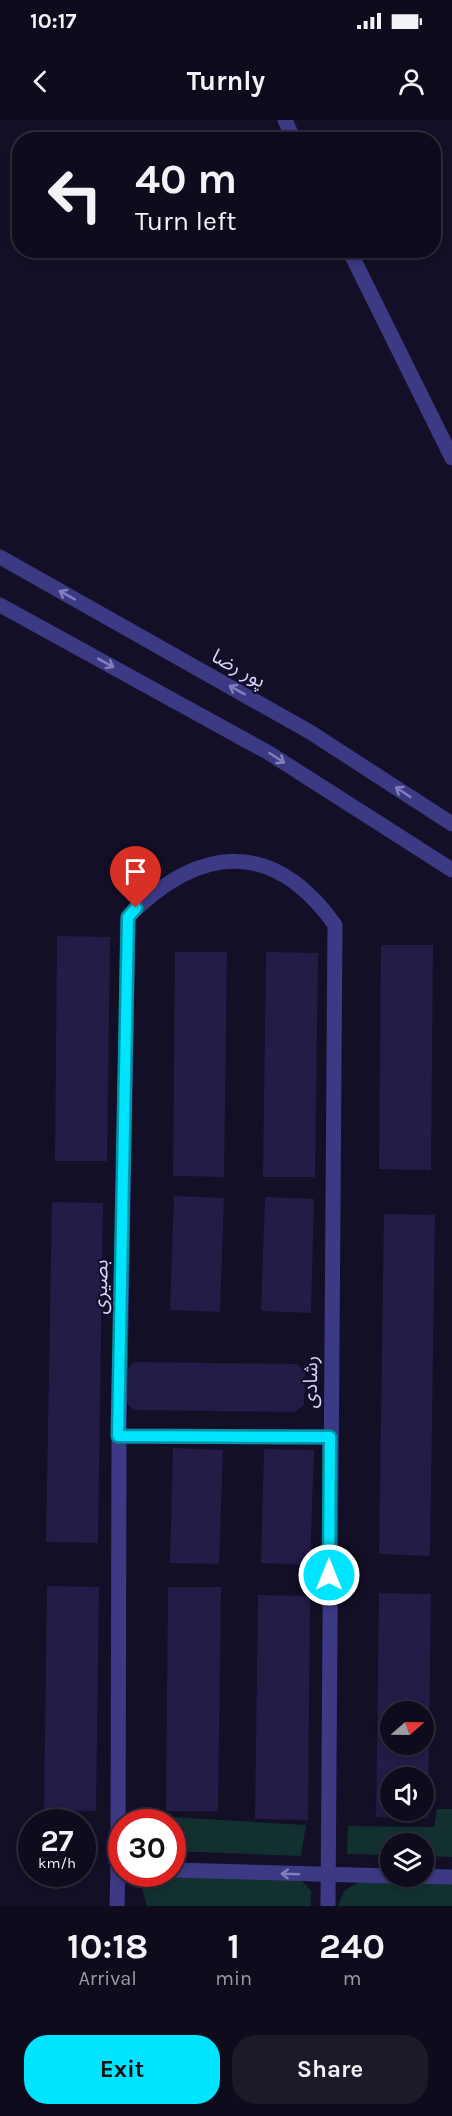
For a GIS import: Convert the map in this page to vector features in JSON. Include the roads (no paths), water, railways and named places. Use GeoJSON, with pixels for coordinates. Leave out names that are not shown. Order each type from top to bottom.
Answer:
{"type":"FeatureCollection","features":[{"type":"Feature","properties":{"kind":"street"},"geometry":{"type":"LineString","coordinates":[[353,258],[452,458]]}},
{"type":"Feature","properties":{"kind":"street","name":"پور رضا"},"geometry":{"type":"LineString","coordinates":[[0,557],[310,732],[452,824]]}},
{"type":"Feature","properties":{"kind":"street"},"geometry":{"type":"LineString","coordinates":[[0,605],[268,753],[452,870]]}},
{"type":"Feature","properties":{"kind":"street","name":"بصیری"},"geometry":{"type":"LineString","coordinates":[[120,1809],[118,1436],[128,917],[169,881],[197,867],[224,861],[250,862],[275,871],[297,883],[320,903],[335,925]]}},
{"type":"Feature","properties":{"kind":"street","name":"رشادی"},"geometry":{"type":"LineString","coordinates":[[328,1906],[335,925]]}},
{"type":"Feature","properties":{"kind":"street"},"geometry":{"type":"LineString","coordinates":[[118,1436],[330,1437]]}},
{"type":"Feature","properties":{"kind":"street"},"geometry":{"type":"LineString","coordinates":[[186,1870],[380,1876]]}},
{"type":"Feature","properties":{"kind":"street"},"geometry":{"type":"LineString","coordinates":[[434,1877],[452,1877]]}},
{"type":"Feature","properties":{"kind":"street","name":"بصیری"},"geometry":{"type":"LineString","coordinates":[[117,1906],[118,1887]]}}]}
